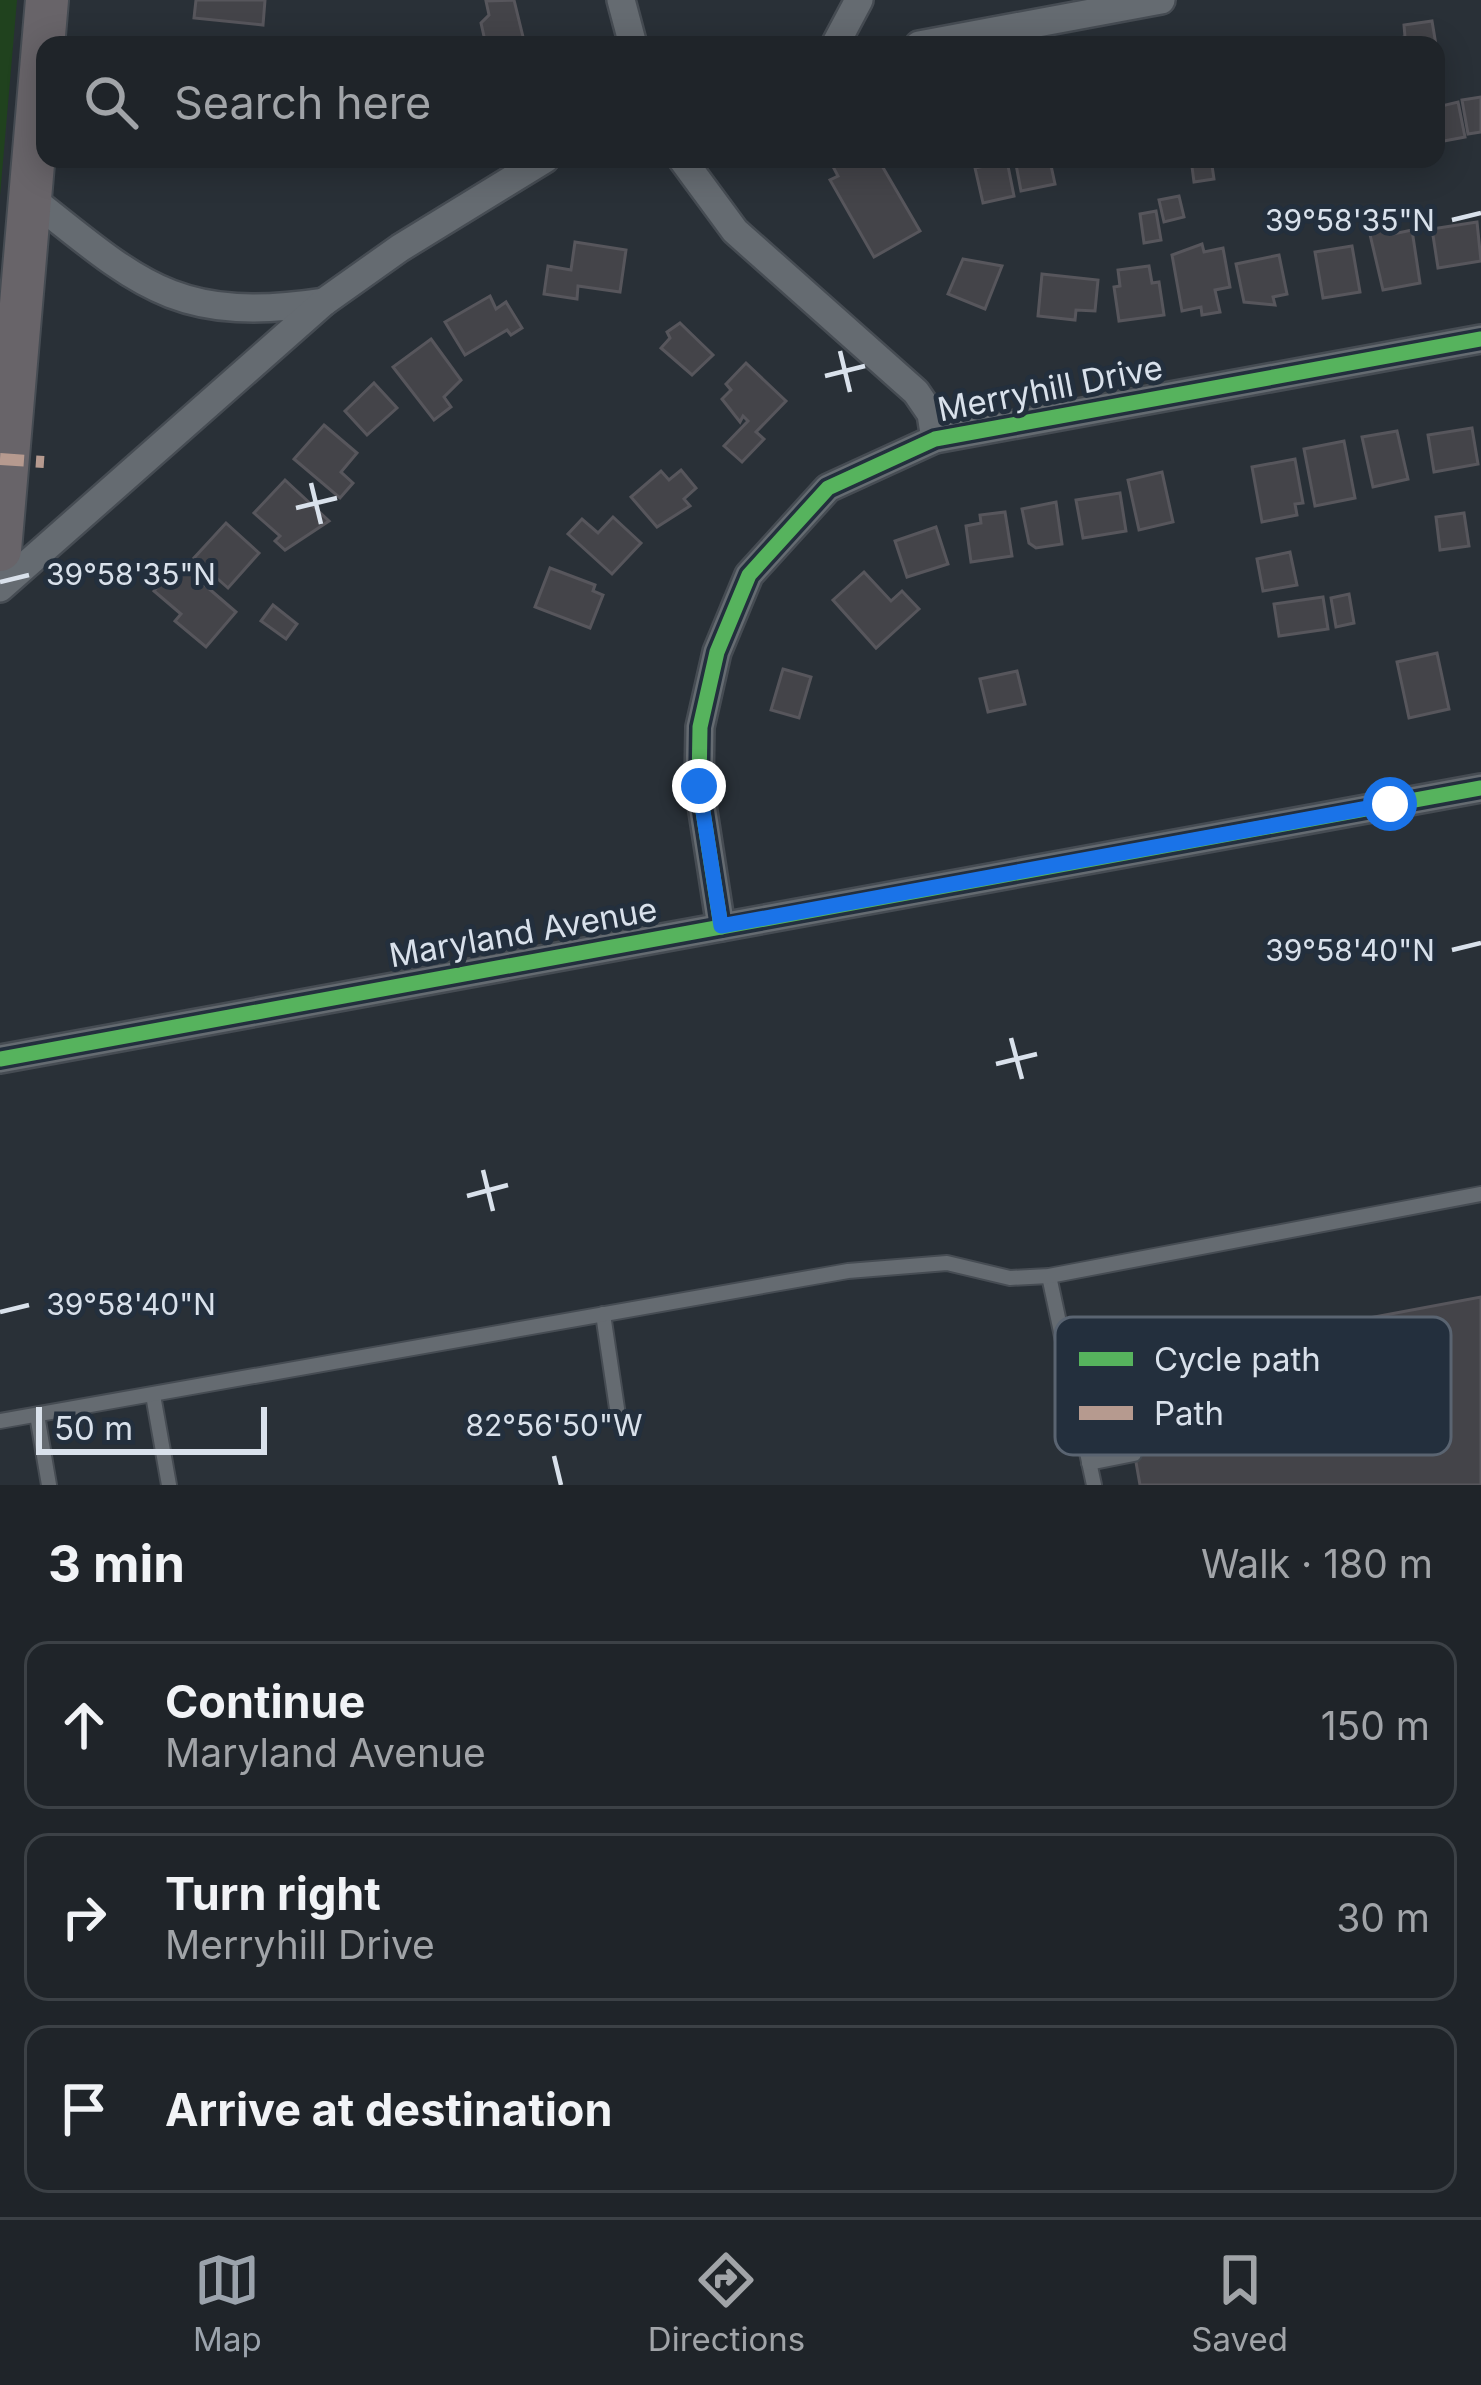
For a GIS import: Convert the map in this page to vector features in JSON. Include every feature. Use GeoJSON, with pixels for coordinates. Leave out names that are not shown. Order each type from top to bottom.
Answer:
{"type":"FeatureCollection","features":[{"type":"Feature","properties":{"kind":"main road"},"geometry":{"type":"LineString","coordinates":[[44,36],[47,0]]}},
{"type":"Feature","properties":{"kind":"main road"},"geometry":{"type":"LineString","coordinates":[[0,550],[36,146]]}},
{"type":"Feature","properties":{"kind":"street"},"geometry":{"type":"LineString","coordinates":[[621,0],[631,36]]}},
{"type":"Feature","properties":{"kind":"street"},"geometry":{"type":"LineString","coordinates":[[840,36],[860,0]]}},
{"type":"Feature","properties":{"kind":"street"},"geometry":{"type":"LineString","coordinates":[[967,36],[1161,0]]}},
{"type":"Feature","properties":{"kind":"street"},"geometry":{"type":"LineString","coordinates":[[0,587],[77,514],[324,302],[400,248],[530,168]]}},
{"type":"Feature","properties":{"kind":"street"},"geometry":{"type":"LineString","coordinates":[[689,168],[735,231],[916,392],[931,414],[935,439]]}},
{"type":"Feature","properties":{"kind":"street"},"geometry":{"type":"LineString","coordinates":[[32,199],[122,272],[188,302],[256,312],[324,302]]}},
{"type":"Feature","properties":{"kind":"street","name":"Merryhill Drive"},"geometry":{"type":"LineString","coordinates":[[721,926],[699,786],[700,727],[734,606],[749,575],[787,527],[828,488],[935,439],[1481,340]]}},
{"type":"Feature","properties":{"kind":"street","name":"Maryland Avenue"},"geometry":{"type":"LineString","coordinates":[[0,1059],[1481,788]]}},
{"type":"Feature","properties":{"kind":"lane"},"geometry":{"type":"LineString","coordinates":[[0,1421],[848,1270],[947,1263],[1010,1278],[1049,1276],[1481,1194]]}},
{"type":"Feature","properties":{"kind":"lane"},"geometry":{"type":"LineString","coordinates":[[1049,1276],[1058,1317]]}},
{"type":"Feature","properties":{"kind":"lane"},"geometry":{"type":"LineString","coordinates":[[603,1314],[619,1422]]}},
{"type":"Feature","properties":{"kind":"lane"},"geometry":{"type":"LineString","coordinates":[[153,1394],[169,1485]]}},
{"type":"Feature","properties":{"kind":"lane"},"geometry":{"type":"LineString","coordinates":[[37,1415],[49,1485]]}},
{"type":"Feature","properties":{"kind":"lane"},"geometry":{"type":"LineString","coordinates":[[1087,1455],[1094,1485]]}},
{"type":"Feature","properties":{"kind":"lane"},"geometry":{"type":"LineString","coordinates":[[1089,1463],[1129,1455]]}},
{"type":"Feature","properties":{"kind":"green space"},"geometry":{"type":"Polygon","coordinates":[[[0,0],[17,0],[0,196],[0,0]]]}},
{"type":"Feature","properties":{"kind":"building"},"geometry":{"type":"Polygon","coordinates":[[[196,0],[265,0],[263,25],[194,18],[196,0]]]}},
{"type":"Feature","properties":{"kind":"building"},"geometry":{"type":"Polygon","coordinates":[[[514,0],[523,36],[484,36],[481,23],[489,15],[486,1],[514,0]]]}},
{"type":"Feature","properties":{"kind":"building"},"geometry":{"type":"Polygon","coordinates":[[[1432,21],[1434,36],[1405,36],[1404,25],[1432,21]]]}},
{"type":"Feature","properties":{"kind":"building"},"geometry":{"type":"Polygon","coordinates":[[[1481,97],[1481,132],[1468,134],[1462,100],[1481,97]]]}},
{"type":"Feature","properties":{"kind":"building"},"geometry":{"type":"Polygon","coordinates":[[[1458,102],[1465,137],[1445,141],[1445,105],[1458,102]]]}},
{"type":"Feature","properties":{"kind":"building"},"geometry":{"type":"Polygon","coordinates":[[[834,168],[883,168],[920,231],[874,257],[830,180],[838,176],[834,168]]]}},
{"type":"Feature","properties":{"kind":"building"},"geometry":{"type":"Polygon","coordinates":[[[975,168],[1008,168],[1014,196],[983,203],[975,168]]]}},
{"type":"Feature","properties":{"kind":"building"},"geometry":{"type":"Polygon","coordinates":[[[1017,168],[1052,168],[1055,184],[1021,191],[1017,168]]]}},
{"type":"Feature","properties":{"kind":"building"},"geometry":{"type":"Polygon","coordinates":[[[1192,168],[1212,168],[1214,179],[1194,182],[1192,168]]]}},
{"type":"Feature","properties":{"kind":"building"},"geometry":{"type":"Polygon","coordinates":[[[1179,196],[1184,217],[1164,222],[1159,200],[1179,196]]]}},
{"type":"Feature","properties":{"kind":"building"},"geometry":{"type":"Polygon","coordinates":[[[1156,211],[1161,240],[1144,243],[1140,214],[1156,211]]]}},
{"type":"Feature","properties":{"kind":"building"},"geometry":{"type":"Polygon","coordinates":[[[1391,222],[1393,234],[1412,230],[1420,283],[1383,290],[1368,226],[1391,222]]]}},
{"type":"Feature","properties":{"kind":"building"},"geometry":{"type":"Polygon","coordinates":[[[1477,222],[1481,261],[1438,268],[1432,229],[1477,222]]]}},
{"type":"Feature","properties":{"kind":"building"},"geometry":{"type":"Polygon","coordinates":[[[575,242],[626,250],[620,292],[578,286],[577,299],[544,294],[548,266],[571,270],[575,242]]]}},
{"type":"Feature","properties":{"kind":"building"},"geometry":{"type":"Polygon","coordinates":[[[1202,244],[1204,252],[1223,248],[1230,287],[1215,290],[1220,312],[1202,315],[1201,307],[1182,311],[1172,255],[1202,244]]]}},
{"type":"Feature","properties":{"kind":"building"},"geometry":{"type":"Polygon","coordinates":[[[1352,246],[1360,292],[1323,298],[1315,252],[1352,246]]]}},
{"type":"Feature","properties":{"kind":"building"},"geometry":{"type":"Polygon","coordinates":[[[1279,255],[1287,294],[1273,297],[1275,305],[1244,302],[1236,264],[1279,255]]]}},
{"type":"Feature","properties":{"kind":"building"},"geometry":{"type":"Polygon","coordinates":[[[963,259],[1002,266],[985,309],[948,294],[963,259]]]}},
{"type":"Feature","properties":{"kind":"building"},"geometry":{"type":"Polygon","coordinates":[[[1149,266],[1152,283],[1159,282],[1164,315],[1119,321],[1114,287],[1120,286],[1118,270],[1149,266]]]}},
{"type":"Feature","properties":{"kind":"building"},"geometry":{"type":"Polygon","coordinates":[[[1042,274],[1098,280],[1095,311],[1076,310],[1075,320],[1038,316],[1042,274]]]}},
{"type":"Feature","properties":{"kind":"building"},"geometry":{"type":"Polygon","coordinates":[[[490,296],[496,309],[506,302],[522,328],[511,335],[507,330],[465,355],[445,322],[490,296]]]}},
{"type":"Feature","properties":{"kind":"building"},"geometry":{"type":"Polygon","coordinates":[[[680,323],[713,355],[692,375],[661,348],[670,338],[667,332],[680,323]]]}},
{"type":"Feature","properties":{"kind":"building"},"geometry":{"type":"Polygon","coordinates":[[[431,339],[461,380],[444,397],[451,407],[434,420],[393,367],[431,339]]]}},
{"type":"Feature","properties":{"kind":"building"},"geometry":{"type":"Polygon","coordinates":[[[746,363],[786,401],[756,432],[764,439],[742,462],[724,446],[748,421],[743,416],[740,422],[722,399],[731,390],[726,384],[746,363]]]}},
{"type":"Feature","properties":{"kind":"building"},"geometry":{"type":"Polygon","coordinates":[[[374,383],[397,408],[367,435],[345,411],[374,383]]]}},
{"type":"Feature","properties":{"kind":"building"},"geometry":{"type":"Polygon","coordinates":[[[324,425],[357,453],[341,472],[353,483],[340,498],[294,459],[324,425]]]}},
{"type":"Feature","properties":{"kind":"building"},"geometry":{"type":"Polygon","coordinates":[[[1472,428],[1478,464],[1434,472],[1428,435],[1472,428]]]}},
{"type":"Feature","properties":{"kind":"building"},"geometry":{"type":"Polygon","coordinates":[[[1397,431],[1408,479],[1373,487],[1362,437],[1397,431]]]}},
{"type":"Feature","properties":{"kind":"building"},"geometry":{"type":"Polygon","coordinates":[[[1344,441],[1355,498],[1315,506],[1304,449],[1344,441]]]}},
{"type":"Feature","properties":{"kind":"building"},"geometry":{"type":"Polygon","coordinates":[[[1295,459],[1303,503],[1295,504],[1297,515],[1262,522],[1252,467],[1295,459]]]}},
{"type":"Feature","properties":{"kind":"building"},"geometry":{"type":"Polygon","coordinates":[[[681,470],[696,488],[684,499],[690,506],[657,527],[631,497],[661,471],[669,480],[681,470]]]}},
{"type":"Feature","properties":{"kind":"building"},"geometry":{"type":"Polygon","coordinates":[[[1162,472],[1173,522],[1139,530],[1128,480],[1162,472]]]}},
{"type":"Feature","properties":{"kind":"building"},"geometry":{"type":"Polygon","coordinates":[[[285,480],[329,521],[285,550],[275,541],[280,536],[254,513],[285,480]]]}},
{"type":"Feature","properties":{"kind":"building"},"geometry":{"type":"Polygon","coordinates":[[[1120,493],[1126,531],[1083,538],[1076,500],[1120,493]]]}},
{"type":"Feature","properties":{"kind":"building"},"geometry":{"type":"Polygon","coordinates":[[[1056,502],[1062,544],[1036,548],[1029,543],[1022,509],[1056,502]]]}},
{"type":"Feature","properties":{"kind":"building"},"geometry":{"type":"Polygon","coordinates":[[[1005,512],[1012,556],[971,562],[966,526],[981,523],[980,515],[1005,512]]]}},
{"type":"Feature","properties":{"kind":"building"},"geometry":{"type":"Polygon","coordinates":[[[1464,513],[1469,546],[1440,550],[1436,517],[1464,513]]]}},
{"type":"Feature","properties":{"kind":"building"},"geometry":{"type":"Polygon","coordinates":[[[613,517],[641,543],[612,574],[568,534],[582,519],[598,533],[613,517]]]}},
{"type":"Feature","properties":{"kind":"building"},"geometry":{"type":"Polygon","coordinates":[[[226,523],[259,553],[228,588],[194,558],[226,523]]]}},
{"type":"Feature","properties":{"kind":"building"},"geometry":{"type":"Polygon","coordinates":[[[936,527],[948,564],[907,577],[895,541],[936,527]]]}},
{"type":"Feature","properties":{"kind":"building"},"geometry":{"type":"Polygon","coordinates":[[[1290,552],[1297,585],[1263,591],[1257,559],[1290,552]]]}},
{"type":"Feature","properties":{"kind":"building"},"geometry":{"type":"Polygon","coordinates":[[[178,562],[236,612],[206,647],[175,621],[181,614],[154,591],[178,562]]]}},
{"type":"Feature","properties":{"kind":"building"},"geometry":{"type":"Polygon","coordinates":[[[550,568],[595,585],[593,591],[603,595],[590,628],[535,607],[550,568]]]}},
{"type":"Feature","properties":{"kind":"building"},"geometry":{"type":"Polygon","coordinates":[[[864,572],[891,601],[902,591],[919,609],[876,648],[833,600],[864,572]]]}},
{"type":"Feature","properties":{"kind":"building"},"geometry":{"type":"Polygon","coordinates":[[[1349,594],[1354,623],[1336,627],[1331,598],[1349,594]]]}},
{"type":"Feature","properties":{"kind":"building"},"geometry":{"type":"Polygon","coordinates":[[[1323,597],[1328,629],[1279,636],[1274,604],[1323,597]]]}},
{"type":"Feature","properties":{"kind":"building"},"geometry":{"type":"Polygon","coordinates":[[[273,605],[297,624],[286,639],[261,621],[273,605]]]}},
{"type":"Feature","properties":{"kind":"building"},"geometry":{"type":"Polygon","coordinates":[[[1437,653],[1449,709],[1409,718],[1397,662],[1437,653]]]}},
{"type":"Feature","properties":{"kind":"building"},"geometry":{"type":"Polygon","coordinates":[[[783,669],[811,677],[799,718],[771,710],[783,669]]]}},
{"type":"Feature","properties":{"kind":"building"},"geometry":{"type":"Polygon","coordinates":[[[1017,671],[1025,704],[988,712],[980,679],[1017,671]]]}},
{"type":"Feature","properties":{"kind":"building"},"geometry":{"type":"Polygon","coordinates":[[[1481,1297],[1481,1485],[1140,1485],[1135,1455],[1451,1455],[1451,1317],[1375,1317],[1481,1297]]]}},
{"type":"Feature","properties":{"kind":"marked path"},"geometry":{"type":"LineString","coordinates":[[0,459],[44,462]]}},
{"type":"Feature","properties":{"kind":"cycle path"},"geometry":{"type":"LineString","coordinates":[[721,927],[699,786],[700,727],[717,652],[749,575],[828,488],[935,439],[1481,339]]}},
{"type":"Feature","properties":{"kind":"cycle path"},"geometry":{"type":"LineString","coordinates":[[0,1059],[1481,788]]}},
{"type":"Feature","properties":{"kind":"route"},"geometry":{"type":"LineString","coordinates":[[699,786],[721,926],[1390,804]]}}]}
